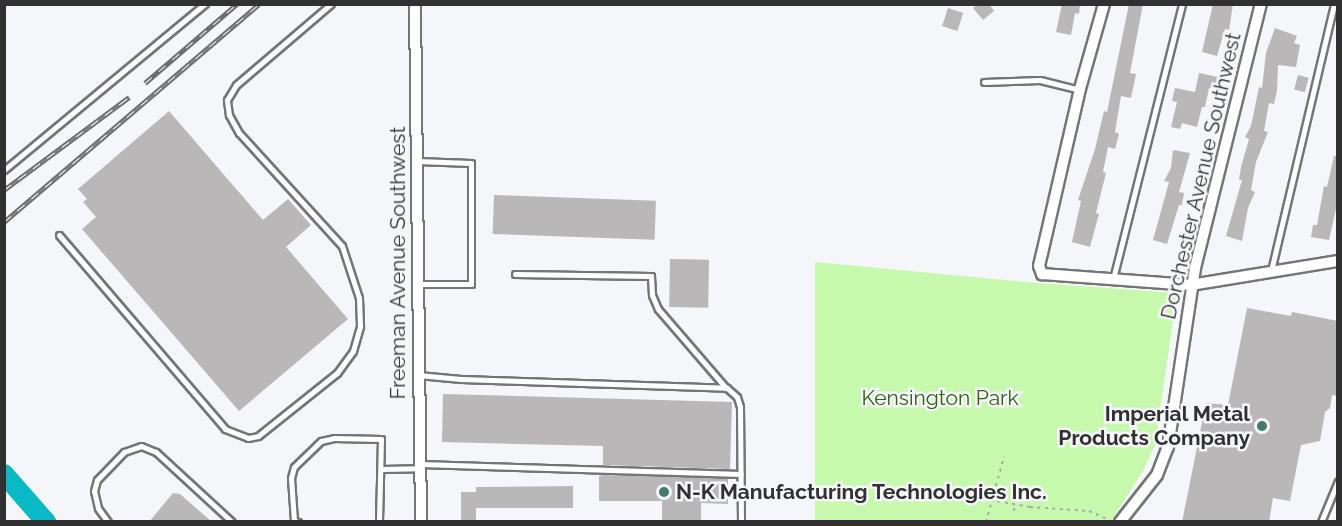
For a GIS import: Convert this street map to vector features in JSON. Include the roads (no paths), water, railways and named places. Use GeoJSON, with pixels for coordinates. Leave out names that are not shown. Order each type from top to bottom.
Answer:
{"type":"FeatureCollection","features":[{"type":"Feature","properties":{"kind":"street","name":"Freeman Avenue Southwest"},"geometry":{"type":"LineString","coordinates":[[415,4],[421,522]]}},
{"type":"Feature","properties":{"kind":"street"},"geometry":{"type":"LineString","coordinates":[[1104,4],[1080,90],[1039,266],[1042,274],[1112,281],[1191,285],[1338,261]]}},
{"type":"Feature","properties":{"kind":"street","name":"Dorchester Avenue Southwest"},"geometry":{"type":"LineString","coordinates":[[1120,522],[1157,475],[1168,447],[1191,285],[1261,4]]}},
{"type":"Feature","properties":{"kind":"lane"},"geometry":{"type":"LineString","coordinates":[[4,170],[205,4]]}},
{"type":"Feature","properties":{"kind":"lane"},"geometry":{"type":"LineString","coordinates":[[58,235],[225,429],[248,438],[258,436],[337,373],[352,351],[360,326],[359,298],[342,246],[239,133],[229,115],[227,100],[236,84],[331,4]]}},
{"type":"Feature","properties":{"kind":"lane"},"geometry":{"type":"LineString","coordinates":[[1112,281],[1182,4]]}},
{"type":"Feature","properties":{"kind":"lane"},"geometry":{"type":"LineString","coordinates":[[1271,272],[1334,4]]}},
{"type":"Feature","properties":{"kind":"lane"},"geometry":{"type":"LineString","coordinates":[[984,82],[1040,80],[1080,90]]}},
{"type":"Feature","properties":{"kind":"lane"},"geometry":{"type":"LineString","coordinates":[[417,161],[471,163],[471,284],[418,284]]}},
{"type":"Feature","properties":{"kind":"lane"},"geometry":{"type":"LineString","coordinates":[[515,274],[651,276],[652,296],[658,309],[726,388],[737,397],[740,407],[741,522]]}},
{"type":"Feature","properties":{"kind":"lane"},"geometry":{"type":"LineString","coordinates":[[418,375],[461,379],[726,388]]}},
{"type":"Feature","properties":{"kind":"lane"},"geometry":{"type":"LineString","coordinates":[[298,522],[294,521],[291,478],[294,467],[321,441],[334,438],[381,439],[379,522]]}},
{"type":"Feature","properties":{"kind":"lane"},"geometry":{"type":"LineString","coordinates":[[108,522],[98,508],[94,491],[97,480],[124,452],[141,446],[156,452],[232,522]]}},
{"type":"Feature","properties":{"kind":"lane"},"geometry":{"type":"LineString","coordinates":[[381,469],[420,466],[741,474]]}},
{"type":"Feature","properties":{"kind":"lane"},"geometry":{"type":"LineString","coordinates":[[1321,522],[1338,481]]}},
{"type":"Feature","properties":{"kind":"waterway"},"geometry":{"type":"LineString","coordinates":[[4,474],[46,522]]}},
{"type":"Feature","properties":{"kind":"railway"},"geometry":{"type":"LineString","coordinates":[[145,83],[237,4]]}},
{"type":"Feature","properties":{"kind":"railway"},"geometry":{"type":"LineString","coordinates":[[4,222],[259,4]]}},
{"type":"Feature","properties":{"kind":"railway"},"geometry":{"type":"LineString","coordinates":[[4,190],[129,97]]}},
{"type":"Feature","properties":{"kind":"place","name":"Imperial Metal Products Company"},"geometry":{"type":"Point","coordinates":[1262,426]}},
{"type":"Feature","properties":{"kind":"place","name":"N-K Manufacturing Technologies Inc."},"geometry":{"type":"Point","coordinates":[664,492]}},
{"type":"Feature","properties":{"kind":"park label","name":"Kensington Park"},"geometry":{"type":"Point","coordinates":[940,398]}}]}
